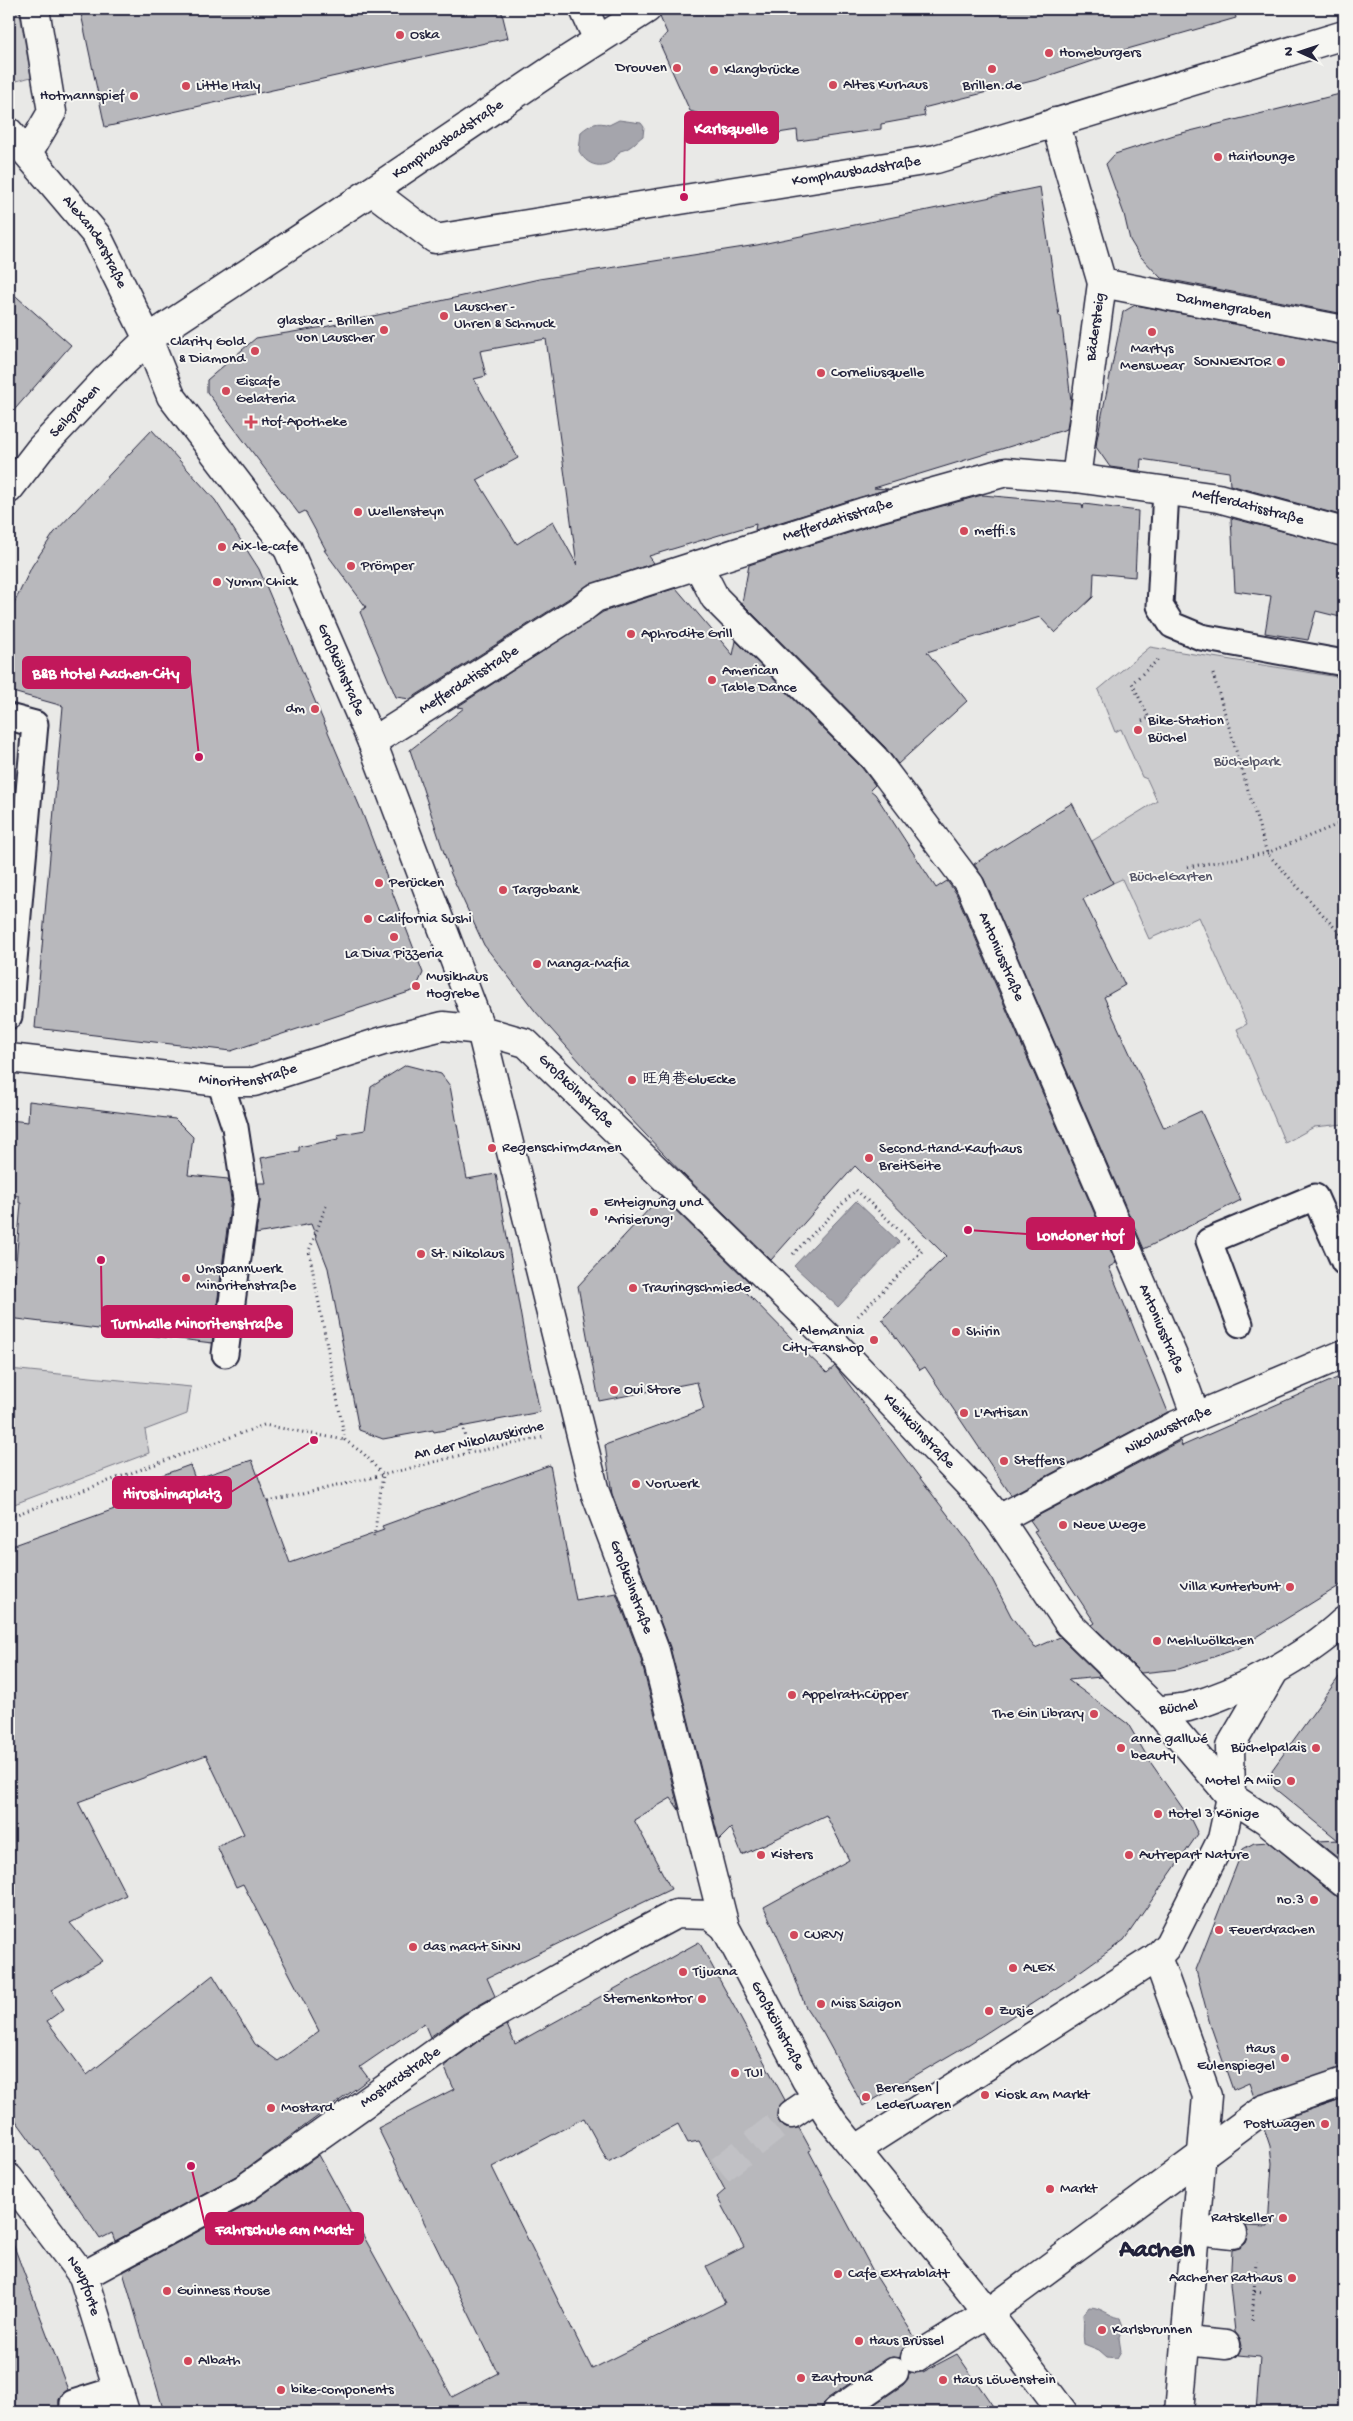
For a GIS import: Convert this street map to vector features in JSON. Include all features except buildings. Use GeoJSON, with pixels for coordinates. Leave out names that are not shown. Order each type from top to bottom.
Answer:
{"type":"FeatureCollection","features":[{"type":"Feature","properties":{"kind":"street"},"geometry":{"type":"LineString","coordinates":[[28,153],[52,112],[35,9]]}},
{"type":"Feature","properties":{"kind":"street"},"geometry":{"type":"LineString","coordinates":[[584,9],[598,40]]}},
{"type":"Feature","properties":{"kind":"street","name":"Komphausbadstraße"},"geometry":{"type":"LineString","coordinates":[[148,339],[647,9]]}},
{"type":"Feature","properties":{"kind":"street","name":"Komphausbadstraße"},"geometry":{"type":"LineString","coordinates":[[372,192],[435,239],[936,159],[1344,35]]}},
{"type":"Feature","properties":{"kind":"street","name":"Bädersteig"},"geometry":{"type":"LineString","coordinates":[[1056,122],[1102,283],[1076,478]]}},
{"type":"Feature","properties":{"kind":"street","name":"Alexanderstraße"},"geometry":{"type":"LineString","coordinates":[[9,132],[97,236],[148,339]]}},
{"type":"Feature","properties":{"kind":"street","name":"Dahmengraben"},"geometry":{"type":"LineString","coordinates":[[1102,283],[1344,330]]}},
{"type":"Feature","properties":{"kind":"street","name":"Seilgraben"},"geometry":{"type":"LineString","coordinates":[[9,489],[46,442],[104,381],[148,339]]}},
{"type":"Feature","properties":{"kind":"street","name":"Großkölnstraße"},"geometry":{"type":"LineString","coordinates":[[148,339],[171,396],[288,549],[372,742],[481,1030],[595,1492],[655,1651],[725,1927],[817,2097],[833,2122],[855,2150]]}},
{"type":"Feature","properties":{"kind":"street","name":"Mefferdatisstraße"},"geometry":{"type":"LineString","coordinates":[[372,742],[580,610],[595,598],[863,512],[1006,472],[1076,478],[1218,498],[1344,532]]}},
{"type":"Feature","properties":{"kind":"street","name":"Antoniusstraße"},"geometry":{"type":"LineString","coordinates":[[698,565],[715,598],[874,758],[970,885],[1179,1370],[1196,1417]]}},
{"type":"Feature","properties":{"kind":"street","name":"Minoritenstraße"},"geometry":{"type":"LineString","coordinates":[[9,1058],[220,1082],[254,1082],[383,1041],[443,1026],[481,1030]]}},
{"type":"Feature","properties":{"kind":"street","name":"Großkölnstraße"},"geometry":{"type":"LineString","coordinates":[[481,1030],[526,1043],[658,1172]]}},
{"type":"Feature","properties":{"kind":"street","name":"Kleinkölnstraße"},"geometry":{"type":"LineString","coordinates":[[658,1172],[833,1342],[982,1498],[999,1519],[1069,1624],[1158,1711]]}},
{"type":"Feature","properties":{"kind":"street","name":"Nikolausstraße"},"geometry":{"type":"LineString","coordinates":[[999,1519],[1174,1426],[1344,1354]]}},
{"type":"Feature","properties":{"kind":"street","name":"Büchel"},"geometry":{"type":"LineString","coordinates":[[1158,1711],[1188,1707],[1244,1685],[1275,1670],[1344,1622]]}},
{"type":"Feature","properties":{"kind":"street","name":"Büchel"},"geometry":{"type":"LineString","coordinates":[[1163,1950],[1222,1839],[1231,1797],[1230,1747],[1275,1670]]}},
{"type":"Feature","properties":{"kind":"street","name":"Büchel"},"geometry":{"type":"LineString","coordinates":[[1158,1711],[1231,1797]]}},
{"type":"Feature","properties":{"kind":"street"},"geometry":{"type":"LineString","coordinates":[[1231,1797],[1266,1820],[1344,1884]]}},
{"type":"Feature","properties":{"kind":"street","name":"Mostardstraße"},"geometry":{"type":"LineString","coordinates":[[83,2276],[244,2189],[472,2027],[603,1953],[676,1914],[710,1915],[725,1927]]}},
{"type":"Feature","properties":{"kind":"street"},"geometry":{"type":"LineString","coordinates":[[1063,2412],[988,2313],[855,2150],[1163,1950],[1207,2096],[1179,2412]]}},
{"type":"Feature","properties":{"kind":"street"},"geometry":{"type":"LineString","coordinates":[[836,2412],[904,2365],[988,2313],[1264,2109],[1344,2082]]}},
{"type":"Feature","properties":{"kind":"street"},"geometry":{"type":"LineString","coordinates":[[792,2114],[817,2097]]}},
{"type":"Feature","properties":{"kind":"street","name":"Neupforte"},"geometry":{"type":"LineString","coordinates":[[9,2178],[83,2276],[121,2401]]}},
{"type":"Feature","properties":{"kind":"street"},"geometry":{"type":"LineString","coordinates":[[1196,2230],[1233,2234]]}},
{"type":"Feature","properties":{"kind":"street"},"geometry":{"type":"LineString","coordinates":[[1186,2341],[1226,2345]]}},
{"type":"Feature","properties":{"kind":"lane"},"geometry":{"type":"LineString","coordinates":[[1166,490],[1160,606],[1172,625],[1202,637],[1344,663]]}},
{"type":"Feature","properties":{"kind":"lane"},"geometry":{"type":"LineString","coordinates":[[9,717],[36,724],[9,1016]]}},
{"type":"Feature","properties":{"kind":"lane"},"geometry":{"type":"LineString","coordinates":[[220,1082],[235,1127],[246,1199],[225,1354]]}},
{"type":"Feature","properties":{"kind":"lane"},"geometry":{"type":"LineString","coordinates":[[1240,1324],[1209,1241],[1315,1197],[1344,1262]]}},
{"type":"Feature","properties":{"kind":"lane"},"geometry":{"type":"LineString","coordinates":[[73,2403],[121,2401]]}},
{"type":"Feature","properties":{"kind":"path"},"geometry":{"type":"LineString","coordinates":[[1142,721],[1149,718],[1132,683],[1168,650],[1202,637],[1267,853],[1344,938]]}},
{"type":"Feature","properties":{"kind":"path"},"geometry":{"type":"LineString","coordinates":[[1188,867],[1267,853],[1344,822]]}},
{"type":"Feature","properties":{"kind":"path"},"geometry":{"type":"LineString","coordinates":[[768,1280],[856,1190],[922,1251],[833,1342]]}},
{"type":"Feature","properties":{"kind":"path"},"geometry":{"type":"LineString","coordinates":[[326,1206],[309,1251],[344,1440]]}},
{"type":"Feature","properties":{"kind":"path"},"geometry":{"type":"LineString","coordinates":[[9,1517],[264,1425],[344,1440],[364,1454],[382,1475],[374,1537]]}},
{"type":"Feature","properties":{"kind":"path"},"geometry":{"type":"LineString","coordinates":[[462,1425],[469,1453]]}},
{"type":"Feature","properties":{"kind":"path","name":"An der Nikolauskirche"},"geometry":{"type":"LineString","coordinates":[[268,1502],[469,1453],[580,1430]]}},
{"type":"Feature","properties":{"kind":"path"},"geometry":{"type":"LineString","coordinates":[[1252,2320],[1256,2258]]}},
{"type":"Feature","properties":{"kind":"path"},"geometry":{"type":"LineString","coordinates":[[1254,2291],[1264,2292]]}},
{"type":"Feature","properties":{"kind":"green space"},"geometry":{"type":"Polygon","coordinates":[[[9,9],[19,9],[31,77],[13,82],[9,78],[9,9]]]}},
{"type":"Feature","properties":{"kind":"green space","name":"Büchelpark"},"geometry":{"type":"Polygon","coordinates":[[[1150,647],[1344,678],[1344,1124],[1314,1127],[1285,1143],[1237,1029],[1247,1024],[1199,917],[1149,939],[1122,879],[1113,883],[1092,841],[1157,801],[1147,779],[1142,777],[1121,729],[1115,732],[1098,690],[1150,647]]]}},
{"type":"Feature","properties":{"kind":"green space"},"geometry":{"type":"Polygon","coordinates":[[[9,1369],[191,1387],[187,1414],[145,1430],[149,1453],[9,1506],[9,1369]]]}},
{"type":"Feature","properties":{"kind":"shaded area"},"geometry":{"type":"Polygon","coordinates":[[[619,120],[641,123],[644,127],[643,136],[630,147],[620,151],[611,162],[600,165],[588,162],[579,151],[581,132],[594,124],[609,125],[619,120]]]}},
{"type":"Feature","properties":{"kind":"shaded area"},"geometry":{"type":"Polygon","coordinates":[[[856,1201],[899,1242],[838,1307],[794,1266],[856,1201]]]}},
{"type":"Feature","properties":{"kind":"shaded area","name":"Karlsbrunnen"},"geometry":{"type":"Polygon","coordinates":[[[1089,2307],[1097,2308],[1120,2318],[1123,2326],[1119,2338],[1121,2351],[1117,2358],[1107,2357],[1099,2350],[1084,2344],[1083,2315],[1089,2307]]]}},
{"type":"Feature","properties":{"kind":"tunnel"},"geometry":{"type":"LineString","coordinates":[[720,2170],[792,2114]]}},
{"type":"Feature","properties":{"kind":"place","name":"Oska"},"geometry":{"type":"Point","coordinates":[400,35]}},
{"type":"Feature","properties":{"kind":"place","name":"Homeburgers"},"geometry":{"type":"Point","coordinates":[1049,53]}},
{"type":"Feature","properties":{"kind":"place","name":"Drouven"},"geometry":{"type":"Point","coordinates":[677,68]}},
{"type":"Feature","properties":{"kind":"place","name":"Brillen.de"},"geometry":{"type":"Point","coordinates":[992,69]}},
{"type":"Feature","properties":{"kind":"place","name":"Klangbrücke"},"geometry":{"type":"Point","coordinates":[714,70]}},
{"type":"Feature","properties":{"kind":"place","name":"Altes Kurhaus"},"geometry":{"type":"Point","coordinates":[833,85]}},
{"type":"Feature","properties":{"kind":"place","name":"Little Italy"},"geometry":{"type":"Point","coordinates":[186,86]}},
{"type":"Feature","properties":{"kind":"place","name":"Hotmannspief"},"geometry":{"type":"Point","coordinates":[134,96]}},
{"type":"Feature","properties":{"kind":"place","name":"Hairlounge"},"geometry":{"type":"Point","coordinates":[1218,157]}},
{"type":"Feature","properties":{"kind":"place","name":"Karlsquelle"},"geometry":{"type":"Point","coordinates":[684,197]}},
{"type":"Feature","properties":{"kind":"place","name":"Lauscher - Uhren & Schmuck"},"geometry":{"type":"Point","coordinates":[444,316]}},
{"type":"Feature","properties":{"kind":"place","name":"glasbar - Brillen von Lauscher"},"geometry":{"type":"Point","coordinates":[384,330]}},
{"type":"Feature","properties":{"kind":"place","name":"Martys Menswear"},"geometry":{"type":"Point","coordinates":[1152,332]}},
{"type":"Feature","properties":{"kind":"place","name":"Clarity Gold & Diamond"},"geometry":{"type":"Point","coordinates":[255,351]}},
{"type":"Feature","properties":{"kind":"place","name":"SONNENTOR"},"geometry":{"type":"Point","coordinates":[1281,362]}},
{"type":"Feature","properties":{"kind":"place","name":"Corneliusquelle"},"geometry":{"type":"Point","coordinates":[821,373]}},
{"type":"Feature","properties":{"kind":"place","name":"Eiscafe Gelateria"},"geometry":{"type":"Point","coordinates":[226,391]}},
{"type":"Feature","properties":{"kind":"place","name":"Hof-Apotheke"},"geometry":{"type":"Point","coordinates":[251,422]}},
{"type":"Feature","properties":{"kind":"place","name":"Wellensteyn"},"geometry":{"type":"Point","coordinates":[358,512]}},
{"type":"Feature","properties":{"kind":"place","name":"meffi.s"},"geometry":{"type":"Point","coordinates":[964,531]}},
{"type":"Feature","properties":{"kind":"place","name":"Aix-le-cafe"},"geometry":{"type":"Point","coordinates":[222,547]}},
{"type":"Feature","properties":{"kind":"place","name":"Prömper"},"geometry":{"type":"Point","coordinates":[351,566]}},
{"type":"Feature","properties":{"kind":"place","name":"Yumm Chick"},"geometry":{"type":"Point","coordinates":[217,582]}},
{"type":"Feature","properties":{"kind":"place","name":"Aphrodite Grill"},"geometry":{"type":"Point","coordinates":[631,634]}},
{"type":"Feature","properties":{"kind":"place","name":"American Table Dance"},"geometry":{"type":"Point","coordinates":[712,680]}},
{"type":"Feature","properties":{"kind":"place","name":"dm"},"geometry":{"type":"Point","coordinates":[315,709]}},
{"type":"Feature","properties":{"kind":"place","name":"Bike-Station Büchel"},"geometry":{"type":"Point","coordinates":[1138,730]}},
{"type":"Feature","properties":{"kind":"place","name":"B&B Hotel Aachen-City"},"geometry":{"type":"Point","coordinates":[199,757]}},
{"type":"Feature","properties":{"kind":"place","name":"Perücken"},"geometry":{"type":"Point","coordinates":[379,883]}},
{"type":"Feature","properties":{"kind":"place","name":"Targobank"},"geometry":{"type":"Point","coordinates":[503,890]}},
{"type":"Feature","properties":{"kind":"place","name":"California Sushi"},"geometry":{"type":"Point","coordinates":[368,919]}},
{"type":"Feature","properties":{"kind":"place","name":"La Diva Pizzeria"},"geometry":{"type":"Point","coordinates":[394,937]}},
{"type":"Feature","properties":{"kind":"place","name":"Manga-Mafia"},"geometry":{"type":"Point","coordinates":[537,964]}},
{"type":"Feature","properties":{"kind":"place","name":"Musikhaus Hogrebe"},"geometry":{"type":"Point","coordinates":[416,986]}},
{"type":"Feature","properties":{"kind":"place","name":"旺角巷GluEcke"},"geometry":{"type":"Point","coordinates":[632,1080]}},
{"type":"Feature","properties":{"kind":"place","name":"Regenschirmdamen"},"geometry":{"type":"Point","coordinates":[492,1148]}},
{"type":"Feature","properties":{"kind":"place","name":"Second-Hand-Kaufhaus BreitSeite"},"geometry":{"type":"Point","coordinates":[869,1158]}},
{"type":"Feature","properties":{"kind":"place","name":"Enteignung und 'Arisierung'"},"geometry":{"type":"Point","coordinates":[594,1212]}},
{"type":"Feature","properties":{"kind":"place","name":"Londoner Hof"},"geometry":{"type":"Point","coordinates":[968,1230]}},
{"type":"Feature","properties":{"kind":"place","name":"St. Nikolaus"},"geometry":{"type":"Point","coordinates":[421,1254]}},
{"type":"Feature","properties":{"kind":"place","name":"Turnhalle Minoritenstraße"},"geometry":{"type":"Point","coordinates":[101,1260]}},
{"type":"Feature","properties":{"kind":"place","name":"Umspannwerk Minoritenstraße"},"geometry":{"type":"Point","coordinates":[186,1278]}},
{"type":"Feature","properties":{"kind":"place","name":"Trauringschmiede"},"geometry":{"type":"Point","coordinates":[633,1288]}},
{"type":"Feature","properties":{"kind":"place","name":"Shirin"},"geometry":{"type":"Point","coordinates":[956,1332]}},
{"type":"Feature","properties":{"kind":"place","name":"Alemannia City-Fanshop"},"geometry":{"type":"Point","coordinates":[874,1340]}},
{"type":"Feature","properties":{"kind":"place","name":"Oui Store"},"geometry":{"type":"Point","coordinates":[614,1390]}},
{"type":"Feature","properties":{"kind":"place","name":"L'Artisan"},"geometry":{"type":"Point","coordinates":[964,1413]}},
{"type":"Feature","properties":{"kind":"place","name":"Hiroshimaplatz"},"geometry":{"type":"Point","coordinates":[314,1440]}},
{"type":"Feature","properties":{"kind":"place","name":"Steffens"},"geometry":{"type":"Point","coordinates":[1004,1461]}},
{"type":"Feature","properties":{"kind":"place","name":"Vorwerk"},"geometry":{"type":"Point","coordinates":[636,1484]}},
{"type":"Feature","properties":{"kind":"place","name":"Neue Wege"},"geometry":{"type":"Point","coordinates":[1063,1525]}},
{"type":"Feature","properties":{"kind":"place","name":"Villa Kunterbunt"},"geometry":{"type":"Point","coordinates":[1290,1587]}},
{"type":"Feature","properties":{"kind":"place","name":"Mehlwölkchen"},"geometry":{"type":"Point","coordinates":[1157,1641]}},
{"type":"Feature","properties":{"kind":"place","name":"AppelrathCüpper"},"geometry":{"type":"Point","coordinates":[792,1695]}},
{"type":"Feature","properties":{"kind":"place","name":"The Gin Library"},"geometry":{"type":"Point","coordinates":[1094,1714]}},
{"type":"Feature","properties":{"kind":"place","name":"anne gallwé beauty"},"geometry":{"type":"Point","coordinates":[1121,1748]}},
{"type":"Feature","properties":{"kind":"place","name":"Büchelpalais"},"geometry":{"type":"Point","coordinates":[1316,1748]}},
{"type":"Feature","properties":{"kind":"place","name":"Motel A Miio"},"geometry":{"type":"Point","coordinates":[1291,1781]}},
{"type":"Feature","properties":{"kind":"place","name":"Hotel 3 Könige"},"geometry":{"type":"Point","coordinates":[1158,1814]}},
{"type":"Feature","properties":{"kind":"place","name":"Kisters"},"geometry":{"type":"Point","coordinates":[761,1855]}},
{"type":"Feature","properties":{"kind":"place","name":"Autrepart Nature"},"geometry":{"type":"Point","coordinates":[1129,1855]}},
{"type":"Feature","properties":{"kind":"place","name":"no.3"},"geometry":{"type":"Point","coordinates":[1314,1900]}},
{"type":"Feature","properties":{"kind":"place","name":"Feuerdrachen"},"geometry":{"type":"Point","coordinates":[1219,1930]}},
{"type":"Feature","properties":{"kind":"place","name":"CURVY"},"geometry":{"type":"Point","coordinates":[794,1935]}},
{"type":"Feature","properties":{"kind":"place","name":"das macht SiNN"},"geometry":{"type":"Point","coordinates":[413,1947]}},
{"type":"Feature","properties":{"kind":"place","name":"ALEX"},"geometry":{"type":"Point","coordinates":[1013,1968]}},
{"type":"Feature","properties":{"kind":"place","name":"Tijuana"},"geometry":{"type":"Point","coordinates":[683,1972]}},
{"type":"Feature","properties":{"kind":"place","name":"Sternenkontor"},"geometry":{"type":"Point","coordinates":[702,1999]}},
{"type":"Feature","properties":{"kind":"place","name":"Miss Saigon"},"geometry":{"type":"Point","coordinates":[821,2004]}},
{"type":"Feature","properties":{"kind":"place","name":"Zusje"},"geometry":{"type":"Point","coordinates":[989,2011]}},
{"type":"Feature","properties":{"kind":"place","name":"Haus Eulenspiegel"},"geometry":{"type":"Point","coordinates":[1285,2058]}},
{"type":"Feature","properties":{"kind":"place","name":"TUI"},"geometry":{"type":"Point","coordinates":[735,2073]}},
{"type":"Feature","properties":{"kind":"place","name":"Kiosk am Markt"},"geometry":{"type":"Point","coordinates":[985,2095]}},
{"type":"Feature","properties":{"kind":"place","name":"Berensen | Lederwaren"},"geometry":{"type":"Point","coordinates":[866,2097]}},
{"type":"Feature","properties":{"kind":"place","name":"Mostard"},"geometry":{"type":"Point","coordinates":[271,2108]}},
{"type":"Feature","properties":{"kind":"place","name":"Postwagen"},"geometry":{"type":"Point","coordinates":[1325,2124]}},
{"type":"Feature","properties":{"kind":"place","name":"Fahrschule am Markt"},"geometry":{"type":"Point","coordinates":[191,2166]}},
{"type":"Feature","properties":{"kind":"place","name":"Markt"},"geometry":{"type":"Point","coordinates":[1050,2189]}},
{"type":"Feature","properties":{"kind":"place","name":"Ratskeller"},"geometry":{"type":"Point","coordinates":[1283,2218]}},
{"type":"Feature","properties":{"kind":"place","name":"Cafe Extrablatt"},"geometry":{"type":"Point","coordinates":[838,2274]}},
{"type":"Feature","properties":{"kind":"place","name":"Aachener Rathaus"},"geometry":{"type":"Point","coordinates":[1292,2278]}},
{"type":"Feature","properties":{"kind":"place","name":"Guinness House"},"geometry":{"type":"Point","coordinates":[167,2291]}},
{"type":"Feature","properties":{"kind":"place","name":"Karlsbrunnen"},"geometry":{"type":"Point","coordinates":[1102,2330]}},
{"type":"Feature","properties":{"kind":"place","name":"Haus Brüssel"},"geometry":{"type":"Point","coordinates":[859,2341]}},
{"type":"Feature","properties":{"kind":"place","name":"Albath"},"geometry":{"type":"Point","coordinates":[188,2361]}},
{"type":"Feature","properties":{"kind":"place","name":"Zaytouna"},"geometry":{"type":"Point","coordinates":[801,2378]}},
{"type":"Feature","properties":{"kind":"place","name":"Haus Löwenstein"},"geometry":{"type":"Point","coordinates":[943,2380]}},
{"type":"Feature","properties":{"kind":"place","name":"bike-components"},"geometry":{"type":"Point","coordinates":[281,2390]}},
{"type":"Feature","properties":{"kind":"district","name":"Aachen"},"geometry":{"type":"Point","coordinates":[1157,2251]}},
{"type":"Feature","properties":{"kind":"park label","name":"BüchelGarten"},"geometry":{"type":"Point","coordinates":[1171,877]}}]}
